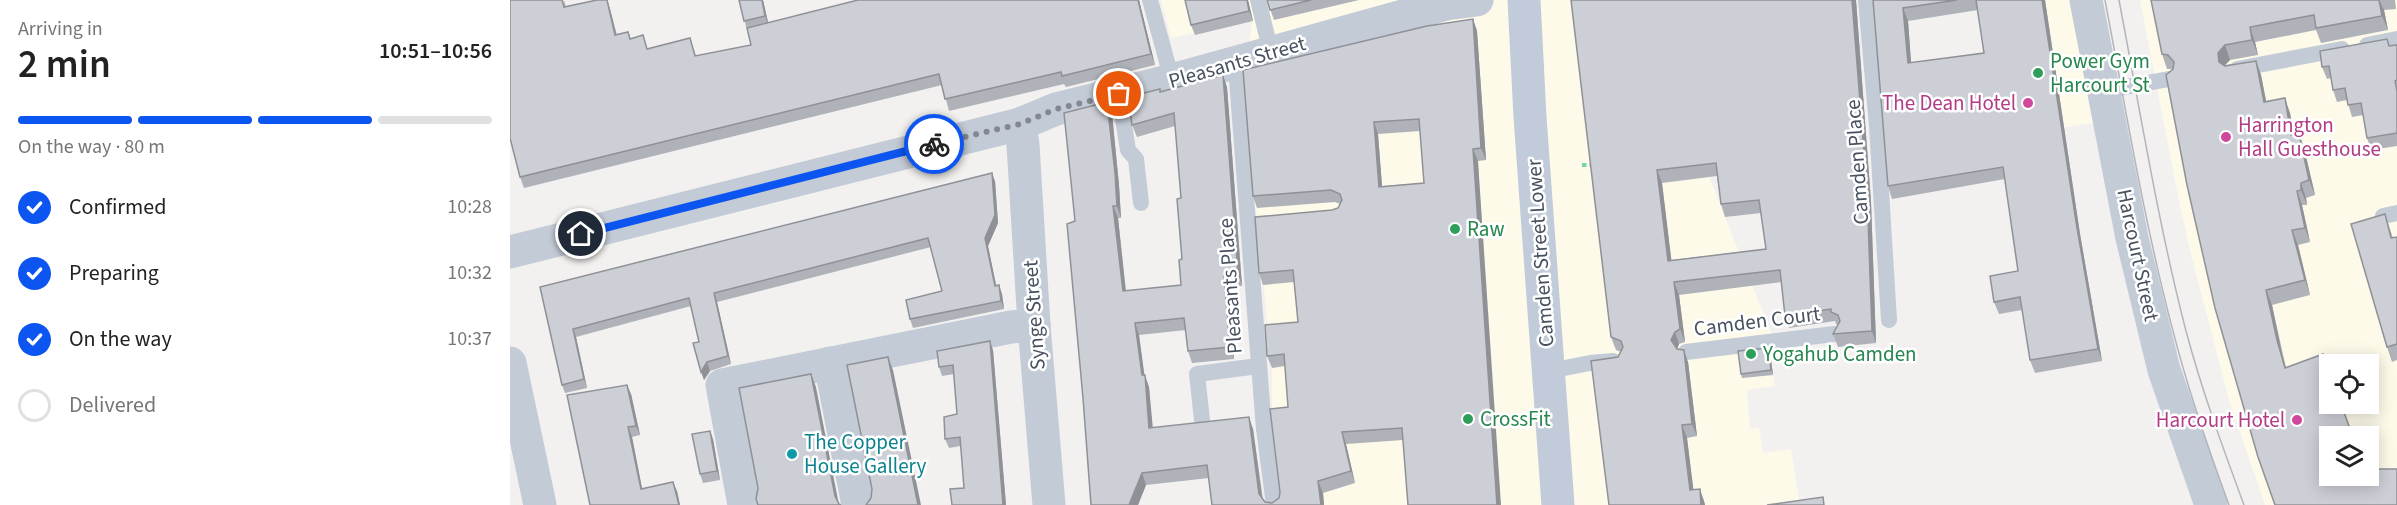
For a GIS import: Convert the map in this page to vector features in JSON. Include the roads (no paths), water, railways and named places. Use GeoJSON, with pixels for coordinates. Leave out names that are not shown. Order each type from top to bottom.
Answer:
{"type":"FeatureCollection","features":[{"type":"Feature","properties":{"kind":"main road","name":"Camden Street Lower"},"geometry":{"type":"LineString","coordinates":[[1524,0],[1530,117],[1558,505]]}},
{"type":"Feature","properties":{"kind":"street","name":"Pleasants Street"},"geometry":{"type":"LineString","coordinates":[[510,252],[1020,124],[1056,109],[1172,80],[1446,4],[1477,0]]}},
{"type":"Feature","properties":{"kind":"street","name":"Harcourt Street"},"geometry":{"type":"LineString","coordinates":[[2086,0],[2132,237],[2164,370],[2211,505]]}},
{"type":"Feature","properties":{"kind":"street","name":"Synge Street"},"geometry":{"type":"LineString","coordinates":[[1020,124],[1049,505]]}},
{"type":"Feature","properties":{"kind":"street"},"geometry":{"type":"LineString","coordinates":[[744,505],[722,385],[1011,327],[1034,325]]}},
{"type":"Feature","properties":{"kind":"street"},"geometry":{"type":"LineString","coordinates":[[510,363],[540,505]]}},
{"type":"Feature","properties":{"kind":"street"},"geometry":{"type":"LineString","coordinates":[[830,363],[858,505]]}},
{"type":"Feature","properties":{"kind":"lane"},"geometry":{"type":"LineString","coordinates":[[1150,0],[1172,80]]}},
{"type":"Feature","properties":{"kind":"lane"},"geometry":{"type":"LineString","coordinates":[[1258,0],[1271,52]]}},
{"type":"Feature","properties":{"kind":"lane","name":"Camden Place"},"geometry":{"type":"LineString","coordinates":[[1866,0],[1879,149],[1889,320]]}},
{"type":"Feature","properties":{"kind":"lane"},"geometry":{"type":"LineString","coordinates":[[2233,70],[2397,39]]}},
{"type":"Feature","properties":{"kind":"lane","name":"Pleasants Place"},"geometry":{"type":"LineString","coordinates":[[1233,63],[1237,80],[1258,366],[1274,505]]}},
{"type":"Feature","properties":{"kind":"lane"},"geometry":{"type":"LineString","coordinates":[[2104,91],[2169,79]]}},
{"type":"Feature","properties":{"kind":"lane"},"geometry":{"type":"LineString","coordinates":[[1119,94],[1128,150],[1136,159],[1141,203]]}},
{"type":"Feature","properties":{"kind":"lane"},"geometry":{"type":"LineString","coordinates":[[1248,219],[1270,217]]}},
{"type":"Feature","properties":{"kind":"lane","name":"Camden Court"},"geometry":{"type":"LineString","coordinates":[[1686,352],[1834,334]]}},
{"type":"Feature","properties":{"kind":"lane"},"geometry":{"type":"LineString","coordinates":[[1549,371],[1617,360]]}},
{"type":"Feature","properties":{"kind":"lane"},"geometry":{"type":"LineString","coordinates":[[1202,420],[1197,374],[1258,366]]}},
{"type":"Feature","properties":{"kind":"tram line"},"geometry":{"type":"LineString","coordinates":[[2105,0],[2136,166],[2163,290],[2192,397],[2229,505]]}},
{"type":"Feature","properties":{"kind":"tram line"},"geometry":{"type":"LineString","coordinates":[[2119,0],[2158,208],[2186,331],[2206,397],[2244,505]]}},
{"type":"Feature","properties":{"kind":"place","name":"Power Gym Harcourt St"},"geometry":{"type":"Point","coordinates":[2038,73]}},
{"type":"Feature","properties":{"kind":"place","name":"The Dean Hotel"},"geometry":{"type":"Point","coordinates":[2028,103]}},
{"type":"Feature","properties":{"kind":"place","name":"Harrington Hall Guesthouse"},"geometry":{"type":"Point","coordinates":[2226,137]}},
{"type":"Feature","properties":{"kind":"place","name":"Raw"},"geometry":{"type":"Point","coordinates":[1455,229]}},
{"type":"Feature","properties":{"kind":"place","name":"Yogahub Camden"},"geometry":{"type":"Point","coordinates":[1751,354]}},
{"type":"Feature","properties":{"kind":"place","name":"CrossFit"},"geometry":{"type":"Point","coordinates":[1468,419]}},
{"type":"Feature","properties":{"kind":"place","name":"Harcourt Hotel"},"geometry":{"type":"Point","coordinates":[2297,420]}},
{"type":"Feature","properties":{"kind":"place","name":"The Copper House Gallery"},"geometry":{"type":"Point","coordinates":[792,454]}}]}
